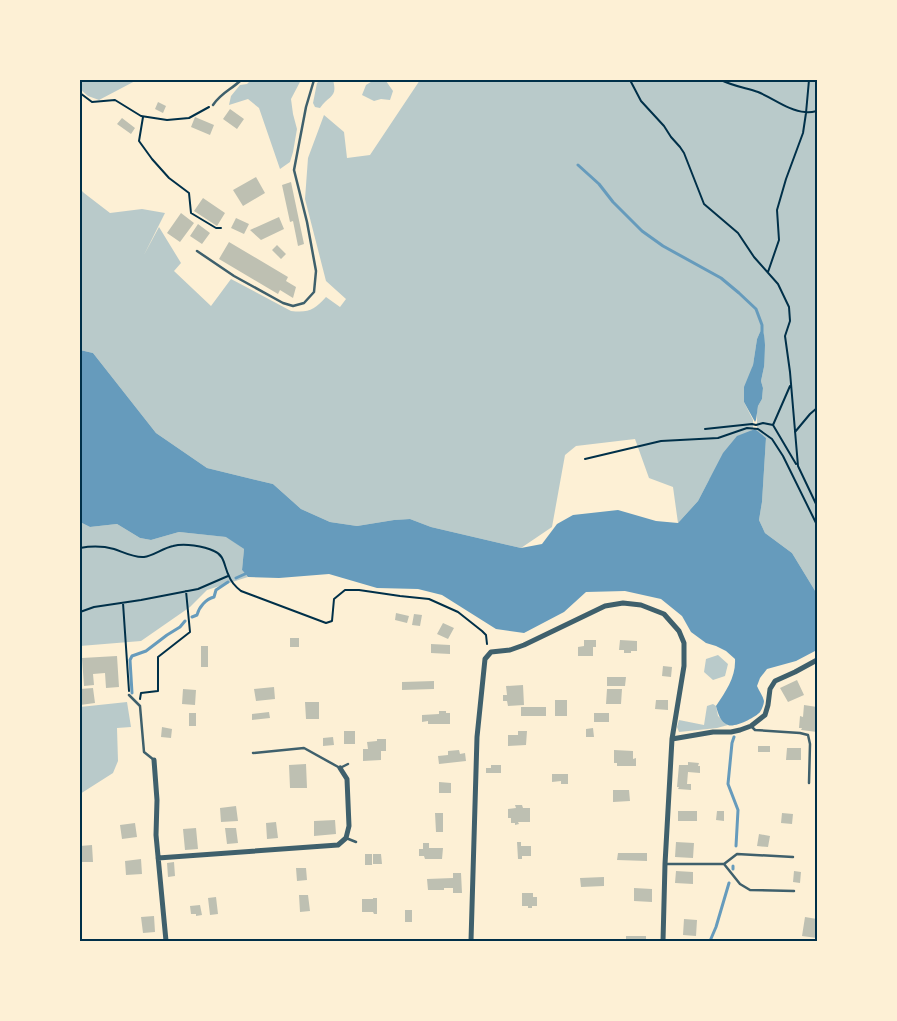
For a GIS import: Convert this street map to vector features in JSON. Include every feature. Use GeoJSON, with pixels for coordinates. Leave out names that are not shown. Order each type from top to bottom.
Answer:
{"type":"FeatureCollection","features":[{"type":"Feature","properties":{"kind":"street"},"geometry":{"type":"LineString","coordinates":[[471,941],[478,737],[485,659],[491,652],[510,650],[524,645],[605,606],[623,603],[641,605],[664,614],[678,630],[684,643],[684,666],[672,740],[663,941]]}},
{"type":"Feature","properties":{"kind":"street"},"geometry":{"type":"LineString","coordinates":[[672,740],[713,732],[731,732],[751,726],[765,715],[770,689],[775,681],[817,660]]}},
{"type":"Feature","properties":{"kind":"street"},"geometry":{"type":"LineString","coordinates":[[154,760],[157,800],[156,835],[166,941]]}},
{"type":"Feature","properties":{"kind":"street"},"geometry":{"type":"LineString","coordinates":[[158,858],[338,845],[346,838],[349,826],[347,779],[340,768]]}},
{"type":"Feature","properties":{"kind":"lane"},"geometry":{"type":"LineString","coordinates":[[213,105],[220,96],[241,80]]}},
{"type":"Feature","properties":{"kind":"lane"},"geometry":{"type":"LineString","coordinates":[[197,251],[234,276],[283,303],[293,306],[304,303],[314,292],[316,271],[307,222],[294,170],[306,107],[314,80]]}},
{"type":"Feature","properties":{"kind":"lane"},"geometry":{"type":"LineString","coordinates":[[129,695],[140,706],[144,752],[154,760]]}},
{"type":"Feature","properties":{"kind":"lane"},"geometry":{"type":"LineString","coordinates":[[751,726],[755,730],[800,732],[808,736],[810,744],[809,783]]}},
{"type":"Feature","properties":{"kind":"lane"},"geometry":{"type":"LineString","coordinates":[[253,753],[304,748],[340,768],[348,764]]}},
{"type":"Feature","properties":{"kind":"lane"},"geometry":{"type":"LineString","coordinates":[[346,838],[356,842]]}},
{"type":"Feature","properties":{"kind":"lane"},"geometry":{"type":"LineString","coordinates":[[665,864],[724,864],[737,854],[792,857]]}},
{"type":"Feature","properties":{"kind":"lane"},"geometry":{"type":"LineString","coordinates":[[724,864],[740,884],[750,890],[794,892]]}},
{"type":"Feature","properties":{"kind":"path"},"geometry":{"type":"LineString","coordinates":[[630,80],[640,101],[664,126],[684,153],[704,204],[738,233],[754,256],[778,284],[789,307],[790,321],[785,336],[798,466]]}},
{"type":"Feature","properties":{"kind":"path"},"geometry":{"type":"LineString","coordinates":[[721,80],[730,85],[747,88],[789,108],[806,113],[817,111]]}},
{"type":"Feature","properties":{"kind":"path"},"geometry":{"type":"LineString","coordinates":[[768,272],[779,240],[777,210],[786,179],[803,134],[808,80]]}},
{"type":"Feature","properties":{"kind":"path"},"geometry":{"type":"LineString","coordinates":[[80,93],[92,102],[114,100],[143,116],[167,120],[189,118],[213,105]]}},
{"type":"Feature","properties":{"kind":"path"},"geometry":{"type":"LineString","coordinates":[[143,116],[139,141],[169,178],[189,193],[191,213],[216,228],[221,228]]}},
{"type":"Feature","properties":{"kind":"path"},"geometry":{"type":"LineString","coordinates":[[774,425],[790,386]]}},
{"type":"Feature","properties":{"kind":"path"},"geometry":{"type":"LineString","coordinates":[[795,432],[817,408]]}},
{"type":"Feature","properties":{"kind":"path"},"geometry":{"type":"LineString","coordinates":[[705,429],[763,423],[774,425],[798,466],[817,506]]}},
{"type":"Feature","properties":{"kind":"path"},"geometry":{"type":"LineString","coordinates":[[584,459],[661,441],[718,438],[747,428],[758,429],[772,439],[783,456],[817,525]]}},
{"type":"Feature","properties":{"kind":"path"},"geometry":{"type":"LineString","coordinates":[[80,548],[88,546],[98,547],[144,557],[173,546],[195,546],[216,551],[223,558],[228,576],[241,591],[326,623],[332,621],[334,599],[345,590],[429,599],[458,612],[486,635],[488,644]]}},
{"type":"Feature","properties":{"kind":"path"},"geometry":{"type":"LineString","coordinates":[[80,612],[94,607],[198,589],[228,576]]}},
{"type":"Feature","properties":{"kind":"path"},"geometry":{"type":"LineString","coordinates":[[140,706],[140,693],[158,691],[158,657],[190,632],[186,591]]}},
{"type":"Feature","properties":{"kind":"path"},"geometry":{"type":"LineString","coordinates":[[123,603],[129,695]]}},
{"type":"Feature","properties":{"kind":"shaded area"},"geometry":{"type":"Polygon","coordinates":[[[80,80],[137,80],[99,100],[88,96],[80,89],[80,80]]]}},
{"type":"Feature","properties":{"kind":"shaded area"},"geometry":{"type":"Polygon","coordinates":[[[251,80],[301,80],[291,99],[297,129],[293,152],[290,162],[280,169],[259,108],[248,99],[229,105],[231,96],[240,85],[247,84],[251,80]]]}},
{"type":"Feature","properties":{"kind":"shaded area"},"geometry":{"type":"Polygon","coordinates":[[[321,80],[333,80],[334,90],[332,96],[320,108],[315,107],[313,103],[317,83],[321,80]]]}},
{"type":"Feature","properties":{"kind":"shaded area"},"geometry":{"type":"Polygon","coordinates":[[[374,80],[386,81],[393,91],[390,100],[381,99],[374,101],[362,95],[366,85],[374,80]]]}},
{"type":"Feature","properties":{"kind":"shaded area"},"geometry":{"type":"Polygon","coordinates":[[[420,80],[817,80],[817,594],[792,553],[765,533],[759,520],[766,438],[757,431],[757,412],[762,399],[763,388],[761,381],[764,367],[760,332],[744,402],[753,420],[753,429],[709,480],[698,501],[678,523],[673,487],[649,478],[635,439],[576,446],[565,455],[552,527],[521,548],[431,527],[410,519],[357,526],[330,522],[301,509],[273,484],[207,468],[156,433],[93,353],[80,350],[80,189],[110,213],[142,209],[165,213],[144,255],[159,227],[181,263],[174,271],[211,306],[231,279],[291,311],[311,310],[326,297],[340,307],[346,299],[326,281],[305,199],[308,158],[324,115],[344,132],[347,158],[370,155],[420,80]]]}},
{"type":"Feature","properties":{"kind":"shaded area"},"geometry":{"type":"Polygon","coordinates":[[[80,522],[90,527],[117,524],[140,538],[151,540],[179,532],[227,537],[244,549],[242,570],[248,577],[207,590],[190,607],[141,641],[80,646],[80,522]]]}},
{"type":"Feature","properties":{"kind":"shaded area"},"geometry":{"type":"Polygon","coordinates":[[[718,655],[728,664],[725,676],[713,680],[704,672],[706,659],[718,655]]]}},
{"type":"Feature","properties":{"kind":"shaded area"},"geometry":{"type":"Polygon","coordinates":[[[127,702],[131,727],[117,728],[118,761],[113,773],[80,794],[80,707],[127,702]]]}},
{"type":"Feature","properties":{"kind":"shaded area"},"geometry":{"type":"Polygon","coordinates":[[[713,704],[716,706],[718,716],[728,725],[679,732],[677,727],[679,720],[704,725],[707,706],[713,704]]]}},
{"type":"Feature","properties":{"kind":"water"},"geometry":{"type":"Polygon","coordinates":[[[762,331],[765,345],[761,381],[763,388],[762,399],[758,406],[755,422],[744,402],[744,387],[753,365],[757,339],[762,331]]]}},
{"type":"Feature","properties":{"kind":"water"},"geometry":{"type":"Polygon","coordinates":[[[80,350],[93,353],[156,433],[207,468],[273,484],[301,509],[330,522],[357,526],[410,519],[431,527],[521,548],[542,544],[557,524],[573,515],[618,510],[656,521],[678,523],[698,501],[723,453],[737,436],[755,429],[766,438],[759,520],[765,533],[792,553],[817,594],[817,648],[796,661],[767,669],[757,686],[764,701],[760,712],[740,724],[731,726],[721,720],[716,706],[732,678],[735,659],[726,651],[706,643],[691,632],[682,616],[661,599],[625,591],[586,592],[564,612],[524,633],[496,629],[442,595],[418,589],[377,588],[329,574],[279,578],[248,577],[242,570],[244,549],[226,537],[179,532],[151,540],[140,538],[117,524],[90,527],[80,522],[80,350]]]}},
{"type":"Feature","properties":{"kind":"building"},"geometry":{"type":"Polygon","coordinates":[[[158,102],[166,106],[163,113],[155,109],[158,102]]]}},
{"type":"Feature","properties":{"kind":"building"},"geometry":{"type":"Polygon","coordinates":[[[230,109],[244,119],[237,129],[223,119],[230,109]]]}},
{"type":"Feature","properties":{"kind":"building"},"geometry":{"type":"Polygon","coordinates":[[[195,117],[214,125],[210,135],[191,127],[195,117]]]}},
{"type":"Feature","properties":{"kind":"building"},"geometry":{"type":"Polygon","coordinates":[[[122,118],[135,128],[131,134],[117,124],[122,118]]]}},
{"type":"Feature","properties":{"kind":"building"},"geometry":{"type":"Polygon","coordinates":[[[256,177],[265,193],[243,206],[233,190],[256,177]]]}},
{"type":"Feature","properties":{"kind":"building"},"geometry":{"type":"Polygon","coordinates":[[[291,182],[304,244],[298,246],[293,221],[290,222],[282,185],[291,182]]]}},
{"type":"Feature","properties":{"kind":"building"},"geometry":{"type":"Polygon","coordinates":[[[203,198],[225,213],[217,226],[194,211],[203,198]]]}},
{"type":"Feature","properties":{"kind":"building"},"geometry":{"type":"Polygon","coordinates":[[[181,213],[194,223],[180,242],[167,233],[181,213]]]}},
{"type":"Feature","properties":{"kind":"building"},"geometry":{"type":"Polygon","coordinates":[[[279,217],[284,229],[261,240],[250,230],[279,217]]]}},
{"type":"Feature","properties":{"kind":"building"},"geometry":{"type":"Polygon","coordinates":[[[236,218],[249,224],[244,234],[231,228],[236,218]]]}},
{"type":"Feature","properties":{"kind":"building"},"geometry":{"type":"Polygon","coordinates":[[[198,224],[210,233],[202,244],[190,236],[198,224]]]}},
{"type":"Feature","properties":{"kind":"building"},"geometry":{"type":"Polygon","coordinates":[[[229,242],[288,277],[286,281],[296,287],[293,298],[280,290],[278,294],[219,259],[229,242]]]}},
{"type":"Feature","properties":{"kind":"building"},"geometry":{"type":"Polygon","coordinates":[[[277,245],[286,254],[281,259],[272,250],[277,245]]]}},
{"type":"Feature","properties":{"kind":"building"},"geometry":{"type":"Polygon","coordinates":[[[396,613],[409,616],[407,623],[395,620],[396,613]]]}},
{"type":"Feature","properties":{"kind":"building"},"geometry":{"type":"Polygon","coordinates":[[[414,614],[422,615],[420,626],[412,625],[414,614]]]}},
{"type":"Feature","properties":{"kind":"building"},"geometry":{"type":"Polygon","coordinates":[[[443,623],[454,628],[448,639],[437,634],[443,623]]]}},
{"type":"Feature","properties":{"kind":"building"},"geometry":{"type":"Polygon","coordinates":[[[290,638],[299,638],[299,647],[290,647],[290,638]]]}},
{"type":"Feature","properties":{"kind":"building"},"geometry":{"type":"Polygon","coordinates":[[[584,640],[596,640],[596,647],[593,647],[593,656],[578,656],[578,647],[584,646],[584,640]]]}},
{"type":"Feature","properties":{"kind":"building"},"geometry":{"type":"Polygon","coordinates":[[[620,640],[637,641],[637,651],[624,653],[624,650],[619,650],[620,640]]]}},
{"type":"Feature","properties":{"kind":"building"},"geometry":{"type":"Polygon","coordinates":[[[431,644],[450,645],[450,654],[431,653],[431,644]]]}},
{"type":"Feature","properties":{"kind":"building"},"geometry":{"type":"Polygon","coordinates":[[[201,646],[208,646],[208,667],[201,667],[201,646]]]}},
{"type":"Feature","properties":{"kind":"building"},"geometry":{"type":"Polygon","coordinates":[[[117,656],[119,687],[106,688],[105,673],[93,674],[94,685],[84,686],[82,658],[117,656]]]}},
{"type":"Feature","properties":{"kind":"building"},"geometry":{"type":"Polygon","coordinates":[[[663,666],[672,667],[671,677],[662,676],[663,666]]]}},
{"type":"Feature","properties":{"kind":"building"},"geometry":{"type":"Polygon","coordinates":[[[607,677],[626,677],[625,686],[607,686],[607,677]]]}},
{"type":"Feature","properties":{"kind":"building"},"geometry":{"type":"Polygon","coordinates":[[[797,680],[804,695],[788,702],[780,688],[797,680]]]}},
{"type":"Feature","properties":{"kind":"building"},"geometry":{"type":"Polygon","coordinates":[[[434,681],[434,689],[402,690],[402,682],[434,681]]]}},
{"type":"Feature","properties":{"kind":"building"},"geometry":{"type":"Polygon","coordinates":[[[523,685],[524,705],[508,706],[507,701],[503,701],[503,695],[507,695],[506,686],[523,685]]]}},
{"type":"Feature","properties":{"kind":"building"},"geometry":{"type":"Polygon","coordinates":[[[274,687],[275,699],[256,701],[254,689],[274,687]]]}},
{"type":"Feature","properties":{"kind":"building"},"geometry":{"type":"Polygon","coordinates":[[[93,688],[95,703],[80,705],[80,689],[93,688]]]}},
{"type":"Feature","properties":{"kind":"building"},"geometry":{"type":"Polygon","coordinates":[[[183,689],[196,690],[195,705],[182,704],[183,689]]]}},
{"type":"Feature","properties":{"kind":"building"},"geometry":{"type":"Polygon","coordinates":[[[607,689],[622,689],[621,704],[606,704],[607,689]]]}},
{"type":"Feature","properties":{"kind":"building"},"geometry":{"type":"Polygon","coordinates":[[[555,700],[567,700],[567,716],[555,716],[555,700]]]}},
{"type":"Feature","properties":{"kind":"building"},"geometry":{"type":"Polygon","coordinates":[[[656,700],[668,700],[668,710],[655,709],[656,700]]]}},
{"type":"Feature","properties":{"kind":"building"},"geometry":{"type":"Polygon","coordinates":[[[305,702],[319,702],[319,719],[306,719],[305,702]]]}},
{"type":"Feature","properties":{"kind":"building"},"geometry":{"type":"Polygon","coordinates":[[[804,705],[817,707],[817,732],[801,730],[802,728],[799,728],[800,716],[803,717],[804,705]]]}},
{"type":"Feature","properties":{"kind":"building"},"geometry":{"type":"Polygon","coordinates":[[[521,707],[546,707],[546,716],[521,716],[521,707]]]}},
{"type":"Feature","properties":{"kind":"building"},"geometry":{"type":"Polygon","coordinates":[[[439,711],[450,713],[450,724],[428,724],[428,721],[422,722],[422,715],[439,714],[439,711]]]}},
{"type":"Feature","properties":{"kind":"building"},"geometry":{"type":"Polygon","coordinates":[[[269,712],[270,718],[252,720],[252,714],[269,712]]]}},
{"type":"Feature","properties":{"kind":"building"},"geometry":{"type":"Polygon","coordinates":[[[189,713],[196,713],[196,726],[189,726],[189,713]]]}},
{"type":"Feature","properties":{"kind":"building"},"geometry":{"type":"Polygon","coordinates":[[[594,713],[609,713],[609,722],[594,722],[594,713]]]}},
{"type":"Feature","properties":{"kind":"building"},"geometry":{"type":"Polygon","coordinates":[[[162,727],[172,729],[171,738],[161,737],[162,727]]]}},
{"type":"Feature","properties":{"kind":"building"},"geometry":{"type":"Polygon","coordinates":[[[593,728],[594,737],[586,737],[586,729],[593,728]]]}},
{"type":"Feature","properties":{"kind":"building"},"geometry":{"type":"Polygon","coordinates":[[[344,731],[355,731],[355,744],[344,744],[344,731]]]}},
{"type":"Feature","properties":{"kind":"building"},"geometry":{"type":"Polygon","coordinates":[[[518,731],[527,731],[526,745],[508,746],[508,735],[518,735],[518,731]]]}},
{"type":"Feature","properties":{"kind":"building"},"geometry":{"type":"Polygon","coordinates":[[[333,737],[334,745],[323,746],[323,738],[333,737]]]}},
{"type":"Feature","properties":{"kind":"building"},"geometry":{"type":"Polygon","coordinates":[[[377,739],[386,739],[386,751],[381,751],[381,760],[363,761],[363,749],[368,749],[367,742],[377,741],[377,739]]]}},
{"type":"Feature","properties":{"kind":"building"},"geometry":{"type":"Polygon","coordinates":[[[758,746],[770,746],[770,752],[758,752],[758,746]]]}},
{"type":"Feature","properties":{"kind":"building"},"geometry":{"type":"Polygon","coordinates":[[[787,748],[801,748],[801,760],[786,760],[787,748]]]}},
{"type":"Feature","properties":{"kind":"building"},"geometry":{"type":"Polygon","coordinates":[[[459,750],[460,754],[465,753],[466,761],[439,764],[438,756],[448,755],[448,751],[459,750]]]}},
{"type":"Feature","properties":{"kind":"building"},"geometry":{"type":"Polygon","coordinates":[[[614,750],[633,751],[633,759],[636,758],[636,766],[617,766],[617,763],[614,763],[614,750]]]}},
{"type":"Feature","properties":{"kind":"building"},"geometry":{"type":"Polygon","coordinates":[[[688,762],[699,763],[700,773],[688,772],[687,784],[691,784],[691,790],[678,789],[679,765],[688,765],[688,762]]]}},
{"type":"Feature","properties":{"kind":"building"},"geometry":{"type":"Polygon","coordinates":[[[306,764],[307,788],[290,788],[289,765],[306,764]]]}},
{"type":"Feature","properties":{"kind":"building"},"geometry":{"type":"Polygon","coordinates":[[[491,765],[501,765],[501,773],[486,773],[486,768],[491,768],[491,765]]]}},
{"type":"Feature","properties":{"kind":"building"},"geometry":{"type":"Polygon","coordinates":[[[552,774],[568,774],[568,784],[561,784],[561,781],[552,782],[552,774]]]}},
{"type":"Feature","properties":{"kind":"building"},"geometry":{"type":"Polygon","coordinates":[[[439,782],[451,783],[451,793],[439,793],[439,782]]]}},
{"type":"Feature","properties":{"kind":"building"},"geometry":{"type":"Polygon","coordinates":[[[613,790],[629,790],[630,801],[613,802],[613,790]]]}},
{"type":"Feature","properties":{"kind":"building"},"geometry":{"type":"Polygon","coordinates":[[[515,805],[530,808],[530,822],[518,822],[519,824],[515,825],[515,823],[511,823],[511,818],[508,818],[508,809],[516,808],[515,805]]]}},
{"type":"Feature","properties":{"kind":"building"},"geometry":{"type":"Polygon","coordinates":[[[236,806],[238,821],[221,822],[220,808],[236,806]]]}},
{"type":"Feature","properties":{"kind":"building"},"geometry":{"type":"Polygon","coordinates":[[[678,811],[697,811],[697,821],[678,821],[678,811]]]}},
{"type":"Feature","properties":{"kind":"building"},"geometry":{"type":"Polygon","coordinates":[[[717,811],[724,811],[724,821],[716,820],[717,811]]]}},
{"type":"Feature","properties":{"kind":"building"},"geometry":{"type":"Polygon","coordinates":[[[435,813],[443,813],[443,832],[436,832],[435,813]]]}},
{"type":"Feature","properties":{"kind":"building"},"geometry":{"type":"Polygon","coordinates":[[[782,813],[793,814],[792,824],[781,823],[782,813]]]}},
{"type":"Feature","properties":{"kind":"building"},"geometry":{"type":"Polygon","coordinates":[[[335,820],[336,834],[314,836],[314,821],[335,820]]]}},
{"type":"Feature","properties":{"kind":"building"},"geometry":{"type":"Polygon","coordinates":[[[276,822],[278,838],[267,839],[266,823],[276,822]]]}},
{"type":"Feature","properties":{"kind":"building"},"geometry":{"type":"Polygon","coordinates":[[[135,823],[137,837],[122,839],[120,825],[135,823]]]}},
{"type":"Feature","properties":{"kind":"building"},"geometry":{"type":"Polygon","coordinates":[[[196,828],[198,849],[185,850],[183,829],[196,828]]]}},
{"type":"Feature","properties":{"kind":"building"},"geometry":{"type":"Polygon","coordinates":[[[225,828],[236,828],[238,843],[227,844],[225,828]]]}},
{"type":"Feature","properties":{"kind":"building"},"geometry":{"type":"Polygon","coordinates":[[[759,834],[770,836],[768,847],[757,846],[759,834]]]}},
{"type":"Feature","properties":{"kind":"building"},"geometry":{"type":"Polygon","coordinates":[[[517,842],[521,842],[521,846],[531,846],[531,856],[522,856],[522,859],[518,859],[517,842]]]}},
{"type":"Feature","properties":{"kind":"building"},"geometry":{"type":"Polygon","coordinates":[[[676,842],[694,843],[693,858],[675,857],[676,842]]]}},
{"type":"Feature","properties":{"kind":"building"},"geometry":{"type":"Polygon","coordinates":[[[423,843],[429,843],[429,848],[443,848],[442,859],[425,859],[424,856],[419,856],[419,849],[423,849],[423,843]]]}},
{"type":"Feature","properties":{"kind":"building"},"geometry":{"type":"Polygon","coordinates":[[[92,845],[93,862],[80,862],[80,846],[92,845]]]}},
{"type":"Feature","properties":{"kind":"building"},"geometry":{"type":"Polygon","coordinates":[[[618,853],[647,853],[647,861],[617,860],[618,853]]]}},
{"type":"Feature","properties":{"kind":"building"},"geometry":{"type":"Polygon","coordinates":[[[365,854],[372,854],[372,865],[365,865],[365,854]]]}},
{"type":"Feature","properties":{"kind":"building"},"geometry":{"type":"Polygon","coordinates":[[[373,854],[381,854],[382,864],[373,864],[373,854]]]}},
{"type":"Feature","properties":{"kind":"building"},"geometry":{"type":"Polygon","coordinates":[[[141,859],[142,874],[126,875],[125,861],[141,859]]]}},
{"type":"Feature","properties":{"kind":"building"},"geometry":{"type":"Polygon","coordinates":[[[174,862],[175,876],[168,877],[167,863],[174,862]]]}},
{"type":"Feature","properties":{"kind":"building"},"geometry":{"type":"Polygon","coordinates":[[[296,868],[306,868],[307,880],[297,881],[296,868]]]}},
{"type":"Feature","properties":{"kind":"building"},"geometry":{"type":"Polygon","coordinates":[[[676,871],[693,872],[693,884],[675,883],[676,871]]]}},
{"type":"Feature","properties":{"kind":"building"},"geometry":{"type":"Polygon","coordinates":[[[794,871],[801,872],[800,883],[793,882],[794,871]]]}},
{"type":"Feature","properties":{"kind":"building"},"geometry":{"type":"Polygon","coordinates":[[[453,873],[461,873],[462,893],[453,893],[453,888],[428,890],[427,879],[453,878],[453,873]]]}},
{"type":"Feature","properties":{"kind":"building"},"geometry":{"type":"Polygon","coordinates":[[[604,877],[604,886],[581,887],[580,878],[604,877]]]}},
{"type":"Feature","properties":{"kind":"building"},"geometry":{"type":"Polygon","coordinates":[[[634,888],[652,889],[652,902],[634,901],[634,888]]]}},
{"type":"Feature","properties":{"kind":"building"},"geometry":{"type":"Polygon","coordinates":[[[522,893],[533,893],[533,897],[537,897],[537,906],[528,908],[528,906],[522,906],[522,893]]]}},
{"type":"Feature","properties":{"kind":"building"},"geometry":{"type":"Polygon","coordinates":[[[299,895],[308,895],[310,911],[300,912],[299,895]]]}},
{"type":"Feature","properties":{"kind":"building"},"geometry":{"type":"Polygon","coordinates":[[[216,897],[218,914],[210,915],[208,898],[216,897]]]}},
{"type":"Feature","properties":{"kind":"building"},"geometry":{"type":"Polygon","coordinates":[[[377,898],[377,914],[362,912],[362,899],[377,898]]]}},
{"type":"Feature","properties":{"kind":"building"},"geometry":{"type":"Polygon","coordinates":[[[200,905],[202,915],[196,916],[196,914],[191,914],[190,906],[200,905]]]}},
{"type":"Feature","properties":{"kind":"building"},"geometry":{"type":"Polygon","coordinates":[[[405,910],[412,910],[412,922],[405,922],[405,910]]]}},
{"type":"Feature","properties":{"kind":"building"},"geometry":{"type":"Polygon","coordinates":[[[154,916],[155,932],[143,933],[141,917],[154,916]]]}},
{"type":"Feature","properties":{"kind":"building"},"geometry":{"type":"Polygon","coordinates":[[[805,917],[817,919],[817,938],[802,936],[805,917]]]}},
{"type":"Feature","properties":{"kind":"building"},"geometry":{"type":"Polygon","coordinates":[[[684,919],[697,920],[696,936],[683,935],[684,919]]]}},
{"type":"Feature","properties":{"kind":"building"},"geometry":{"type":"Polygon","coordinates":[[[626,936],[646,936],[646,941],[626,941],[626,936]]]}},
{"type":"Feature","properties":{"kind":"waterway"},"geometry":{"type":"LineString","coordinates":[[578,165],[599,184],[613,202],[642,231],[663,246],[721,278],[739,293],[756,309],[762,325],[762,334]]}},
{"type":"Feature","properties":{"kind":"waterway"},"geometry":{"type":"LineString","coordinates":[[236,578],[245,574]]}},
{"type":"Feature","properties":{"kind":"waterway"},"geometry":{"type":"LineString","coordinates":[[192,617],[197,615],[199,609],[206,601],[214,597],[216,590],[228,582]]}},
{"type":"Feature","properties":{"kind":"waterway"},"geometry":{"type":"LineString","coordinates":[[132,693],[130,660],[132,656],[146,651],[180,627],[185,621]]}},
{"type":"Feature","properties":{"kind":"waterway"},"geometry":{"type":"LineString","coordinates":[[734,737],[728,784],[738,810],[736,846]]}},
{"type":"Feature","properties":{"kind":"waterway"},"geometry":{"type":"LineString","coordinates":[[710,941],[729,883]]}}]}
